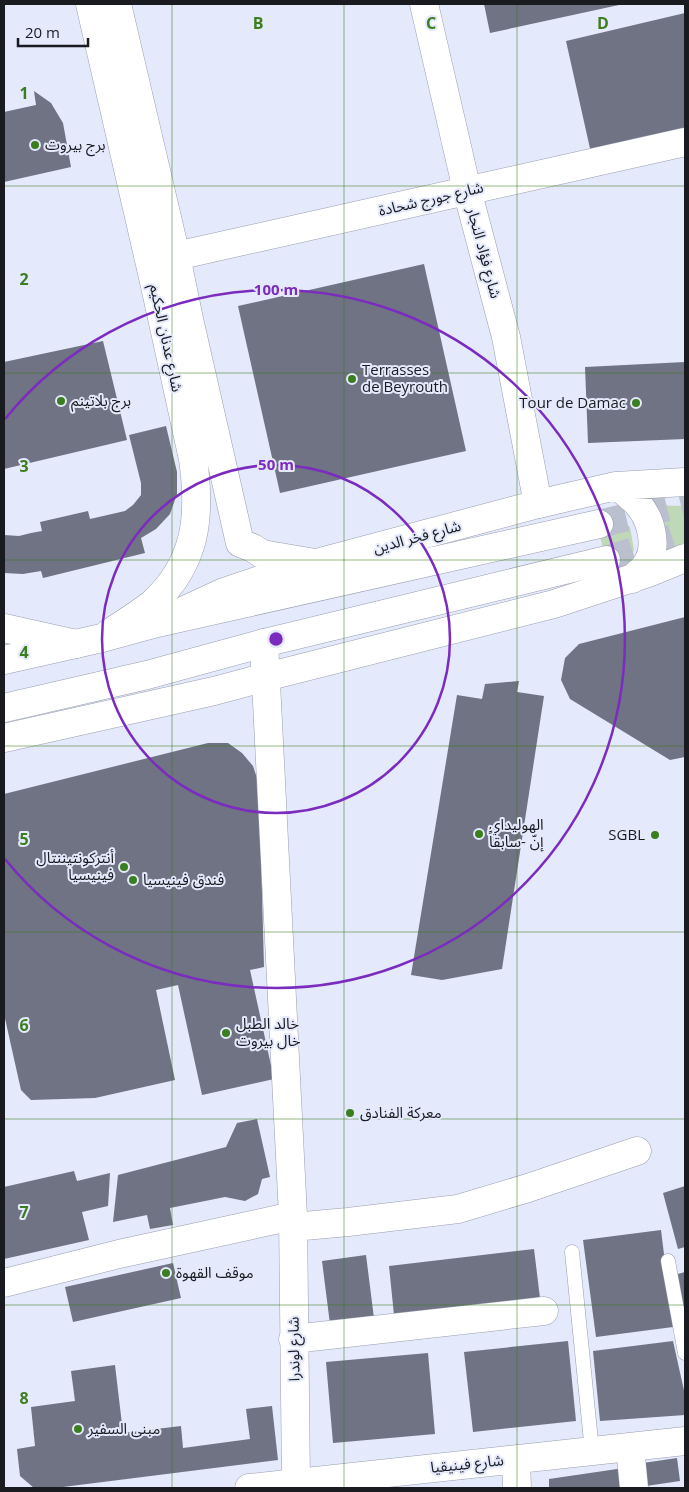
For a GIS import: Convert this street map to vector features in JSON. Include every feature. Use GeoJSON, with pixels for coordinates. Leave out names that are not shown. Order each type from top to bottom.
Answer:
{"type":"FeatureCollection","features":[{"type":"Feature","properties":{"kind":"main road","name":"شارع عدنان الحكيم"},"geometry":{"type":"LineString","coordinates":[[90,4],[155,286],[193,460],[197,489],[196,515],[192,536],[186,559],[176,576],[152,604],[102,638]]}},
{"type":"Feature","properties":{"kind":"main road","name":"شارع عدنان الحكيم"},"geometry":{"type":"LineString","coordinates":[[117,4],[176,256],[240,544],[253,548],[262,554],[315,563]]}},
{"type":"Feature","properties":{"kind":"main road","name":"شارع فؤاد النجار"},"geometry":{"type":"LineString","coordinates":[[424,4],[467,190],[506,336],[538,504]]}},
{"type":"Feature","properties":{"kind":"main road","name":"شارع جورج شحادة"},"geometry":{"type":"LineString","coordinates":[[176,256],[685,142]]}},
{"type":"Feature","properties":{"kind":"main road","name":"شارع فخر الدين"},"geometry":{"type":"LineString","coordinates":[[156,622],[245,584],[315,563],[538,504],[616,486],[685,482]]}},
{"type":"Feature","properties":{"kind":"main road"},"geometry":{"type":"LineString","coordinates":[[616,486],[644,511],[652,534],[651,555],[647,564],[632,579]]}},
{"type":"Feature","properties":{"kind":"main road"},"geometry":{"type":"LineString","coordinates":[[4,660],[102,638],[156,622],[600,524]]}},
{"type":"Feature","properties":{"kind":"main road"},"geometry":{"type":"LineString","coordinates":[[4,708],[147,675],[264,643],[606,560]]}},
{"type":"Feature","properties":{"kind":"main road"},"geometry":{"type":"LineString","coordinates":[[4,738],[214,691],[554,604],[680,565]]}},
{"type":"Feature","properties":{"kind":"main road"},"geometry":{"type":"LineString","coordinates":[[4,628],[76,644]]}},
{"type":"Feature","properties":{"kind":"main road","name":"شارع لوندرا"},"geometry":{"type":"LineString","coordinates":[[264,643],[293,1221],[296,1482]]}},
{"type":"Feature","properties":{"kind":"main road"},"geometry":{"type":"LineString","coordinates":[[4,1283],[119,1254],[293,1221],[348,1222],[458,1209],[528,1188],[637,1151]]}},
{"type":"Feature","properties":{"kind":"main road"},"geometry":{"type":"LineString","coordinates":[[293,1339],[544,1311]]}},
{"type":"Feature","properties":{"kind":"main road","name":"شارع فينيقيا"},"geometry":{"type":"LineString","coordinates":[[249,1488],[296,1482],[350,1482],[516,1459],[685,1441]]}},
{"type":"Feature","properties":{"kind":"main road"},"geometry":{"type":"LineString","coordinates":[[630,1447],[634,1488]]}},
{"type":"Feature","properties":{"kind":"main road"},"geometry":{"type":"LineString","coordinates":[[516,1459],[518,1488]]}},
{"type":"Feature","properties":{"kind":"lane"},"geometry":{"type":"LineString","coordinates":[[572,1252],[592,1451]]}},
{"type":"Feature","properties":{"kind":"lane"},"geometry":{"type":"LineString","coordinates":[[668,1261],[685,1353]]}},
{"type":"Feature","properties":{"kind":"green space"},"geometry":{"type":"Polygon","coordinates":[[[647,505],[685,506],[685,542],[660,557],[647,505]]]}},
{"type":"Feature","properties":{"kind":"green space"},"geometry":{"type":"Polygon","coordinates":[[[595,511],[616,515],[630,527],[634,550],[625,566],[609,578],[595,511]]]}},
{"type":"Feature","properties":{"kind":"building"},"geometry":{"type":"Polygon","coordinates":[[[484,4],[619,4],[619,5],[490,33],[484,4]]]}},
{"type":"Feature","properties":{"kind":"building"},"geometry":{"type":"Polygon","coordinates":[[[685,13],[685,132],[591,153],[566,41],[685,13]]]}},
{"type":"Feature","properties":{"kind":"building","name":"برج بيروت"},"geometry":{"type":"Polygon","coordinates":[[[34,91],[51,103],[63,123],[71,167],[4,182],[4,112],[36,105],[34,91]]]}},
{"type":"Feature","properties":{"kind":"building","name":"Terrasses de Beyrouth"},"geometry":{"type":"Polygon","coordinates":[[[424,264],[466,451],[280,493],[238,306],[424,264]]]}},
{"type":"Feature","properties":{"kind":"building","name":"برج بلاتينم"},"geometry":{"type":"Polygon","coordinates":[[[103,341],[127,440],[4,469],[4,362],[103,341]]]}},
{"type":"Feature","properties":{"kind":"building","name":"Tour de Damac"},"geometry":{"type":"Polygon","coordinates":[[[685,362],[685,439],[588,443],[585,367],[685,362]]]}},
{"type":"Feature","properties":{"kind":"building"},"geometry":{"type":"Polygon","coordinates":[[[166,426],[177,472],[177,494],[170,514],[156,529],[141,538],[145,553],[43,578],[41,571],[23,574],[4,573],[4,535],[19,536],[42,531],[40,522],[88,511],[90,519],[125,511],[133,505],[141,495],[141,483],[129,435],[166,426]]]}},
{"type":"Feature","properties":{"kind":"building"},"geometry":{"type":"Polygon","coordinates":[[[685,617],[685,757],[670,760],[570,699],[561,680],[565,658],[579,644],[685,617]]]}},
{"type":"Feature","properties":{"kind":"building","name":"الهوليداي إنّ -سابقاً"},"geometry":{"type":"Polygon","coordinates":[[[519,681],[517,692],[544,696],[502,969],[442,980],[411,975],[457,695],[482,699],[485,684],[519,681]]]}},
{"type":"Feature","properties":{"kind":"building","name":"فندق فينيسيا"},"geometry":{"type":"Polygon","coordinates":[[[208,743],[228,743],[242,753],[253,766],[259,784],[264,967],[250,970],[274,1079],[202,1095],[178,985],[156,990],[175,1080],[95,1098],[31,1100],[21,1090],[4,1014],[4,794],[208,743]]]}},
{"type":"Feature","properties":{"kind":"building"},"geometry":{"type":"Polygon","coordinates":[[[257,1119],[270,1177],[262,1179],[258,1194],[245,1201],[225,1197],[170,1208],[173,1225],[150,1229],[147,1215],[113,1222],[118,1175],[226,1147],[237,1123],[257,1119]]]}},
{"type":"Feature","properties":{"kind":"building"},"geometry":{"type":"Polygon","coordinates":[[[74,1171],[77,1181],[110,1173],[108,1206],[82,1212],[89,1240],[4,1259],[4,1187],[74,1171]]]}},
{"type":"Feature","properties":{"kind":"building"},"geometry":{"type":"Polygon","coordinates":[[[685,1186],[685,1247],[678,1249],[663,1193],[685,1186]]]}},
{"type":"Feature","properties":{"kind":"building"},"geometry":{"type":"Polygon","coordinates":[[[661,1230],[673,1327],[596,1337],[583,1240],[661,1230]]]}},
{"type":"Feature","properties":{"kind":"building"},"geometry":{"type":"Polygon","coordinates":[[[534,1249],[540,1298],[394,1315],[389,1266],[534,1249]]]}},
{"type":"Feature","properties":{"kind":"building"},"geometry":{"type":"Polygon","coordinates":[[[366,1255],[375,1326],[331,1332],[322,1261],[366,1255]]]}},
{"type":"Feature","properties":{"kind":"building"},"geometry":{"type":"Polygon","coordinates":[[[173,1263],[181,1298],[73,1322],[65,1287],[173,1263]]]}},
{"type":"Feature","properties":{"kind":"building"},"geometry":{"type":"Polygon","coordinates":[[[685,1272],[685,1316],[674,1275],[685,1272]]]}},
{"type":"Feature","properties":{"kind":"building"},"geometry":{"type":"Polygon","coordinates":[[[568,1341],[576,1421],[473,1432],[464,1352],[568,1341]]]}},
{"type":"Feature","properties":{"kind":"building"},"geometry":{"type":"Polygon","coordinates":[[[673,1341],[685,1395],[685,1415],[600,1421],[593,1351],[673,1341]]]}},
{"type":"Feature","properties":{"kind":"building"},"geometry":{"type":"Polygon","coordinates":[[[428,1353],[435,1434],[333,1443],[326,1362],[428,1353]]]}},
{"type":"Feature","properties":{"kind":"building","name":"مبنى السفير"},"geometry":{"type":"Polygon","coordinates":[[[115,1365],[123,1433],[181,1426],[183,1448],[250,1439],[246,1409],[272,1406],[278,1460],[55,1488],[34,1488],[20,1476],[17,1449],[35,1446],[31,1407],[75,1401],[71,1371],[115,1365]]]}},
{"type":"Feature","properties":{"kind":"building"},"geometry":{"type":"Polygon","coordinates":[[[677,1458],[680,1481],[646,1486],[643,1463],[677,1458]]]}},
{"type":"Feature","properties":{"kind":"building"},"geometry":{"type":"Polygon","coordinates":[[[624,1468],[626,1488],[549,1488],[549,1479],[624,1468]]]}},
{"type":"Feature","properties":{"kind":"tunnel"},"geometry":{"type":"LineString","coordinates":[[599,524],[685,503]]}},
{"type":"Feature","properties":{"kind":"tunnel"},"geometry":{"type":"LineString","coordinates":[[606,560],[685,534]]}},
{"type":"Feature","properties":{"kind":"place","name":"برج بيروت"},"geometry":{"type":"Point","coordinates":[35,145]}},
{"type":"Feature","properties":{"kind":"place","name":"Terrasses de Beyrouth"},"geometry":{"type":"Point","coordinates":[352,379]}},
{"type":"Feature","properties":{"kind":"place","name":"برج بلاتينم"},"geometry":{"type":"Point","coordinates":[61,401]}},
{"type":"Feature","properties":{"kind":"place","name":"Tour de Damac"},"geometry":{"type":"Point","coordinates":[636,403]}},
{"type":"Feature","properties":{"kind":"place","name":"الهوليداي إنّ -سابقاً"},"geometry":{"type":"Point","coordinates":[479,834]}},
{"type":"Feature","properties":{"kind":"place","name":"SGBL"},"geometry":{"type":"Point","coordinates":[655,835]}},
{"type":"Feature","properties":{"kind":"place","name":"أنتركونتيننتال فينيسيا"},"geometry":{"type":"Point","coordinates":[124,867]}},
{"type":"Feature","properties":{"kind":"place","name":"فندق فينيسيا"},"geometry":{"type":"Point","coordinates":[133,880]}},
{"type":"Feature","properties":{"kind":"place","name":"خالد الطبل خال بيروت"},"geometry":{"type":"Point","coordinates":[226,1033]}},
{"type":"Feature","properties":{"kind":"place","name":"معركة الفنادق"},"geometry":{"type":"Point","coordinates":[350,1113]}},
{"type":"Feature","properties":{"kind":"place","name":"موقف القهوة"},"geometry":{"type":"Point","coordinates":[166,1273]}},
{"type":"Feature","properties":{"kind":"place","name":"مبنى السفير"},"geometry":{"type":"Point","coordinates":[78,1429]}}]}
